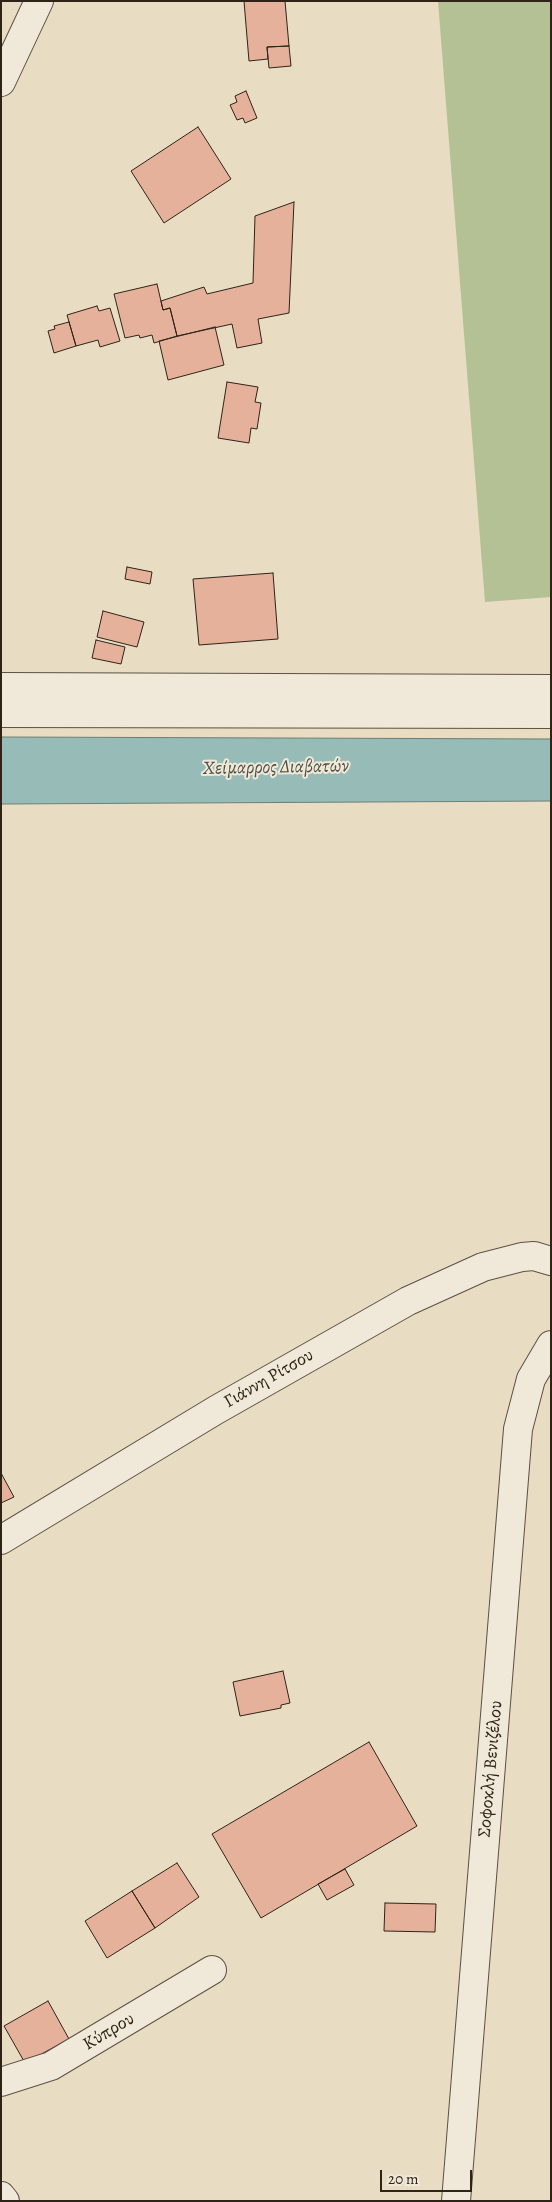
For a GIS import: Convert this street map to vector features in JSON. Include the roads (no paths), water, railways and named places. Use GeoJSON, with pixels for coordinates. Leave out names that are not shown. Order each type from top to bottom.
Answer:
{"type":"FeatureCollection","features":[{"type":"Feature","properties":{"kind":"street"},"geometry":{"type":"LineString","coordinates":[[1,82],[39,1]]}},
{"type":"Feature","properties":{"kind":"street"},"geometry":{"type":"LineString","coordinates":[[1,687],[551,689]]}},
{"type":"Feature","properties":{"kind":"street"},"geometry":{"type":"LineString","coordinates":[[1,713],[551,714]]}},
{"type":"Feature","properties":{"kind":"street","name":"Γιάννη Ρίτσου"},"geometry":{"type":"LineString","coordinates":[[1,1540],[216,1410],[408,1301],[483,1266],[534,1256],[551,1261]]}},
{"type":"Feature","properties":{"kind":"street","name":"Σοφοκλή Βενιζέλου"},"geometry":{"type":"LineString","coordinates":[[456,2201],[518,1429],[531,1379],[551,1345]]}},
{"type":"Feature","properties":{"kind":"street","name":"Κύπρου"},"geometry":{"type":"LineString","coordinates":[[1,2082],[58,2062],[212,1970]]}},
{"type":"Feature","properties":{"kind":"street"},"geometry":{"type":"LineString","coordinates":[[1,2196],[5,2201]]}},
{"type":"Feature","properties":{"kind":"water","name":"Χείμαρρος Διαβατών"},"geometry":{"type":"Polygon","coordinates":[[[1,737],[551,739],[551,801],[1,804],[1,737]]]}}]}
